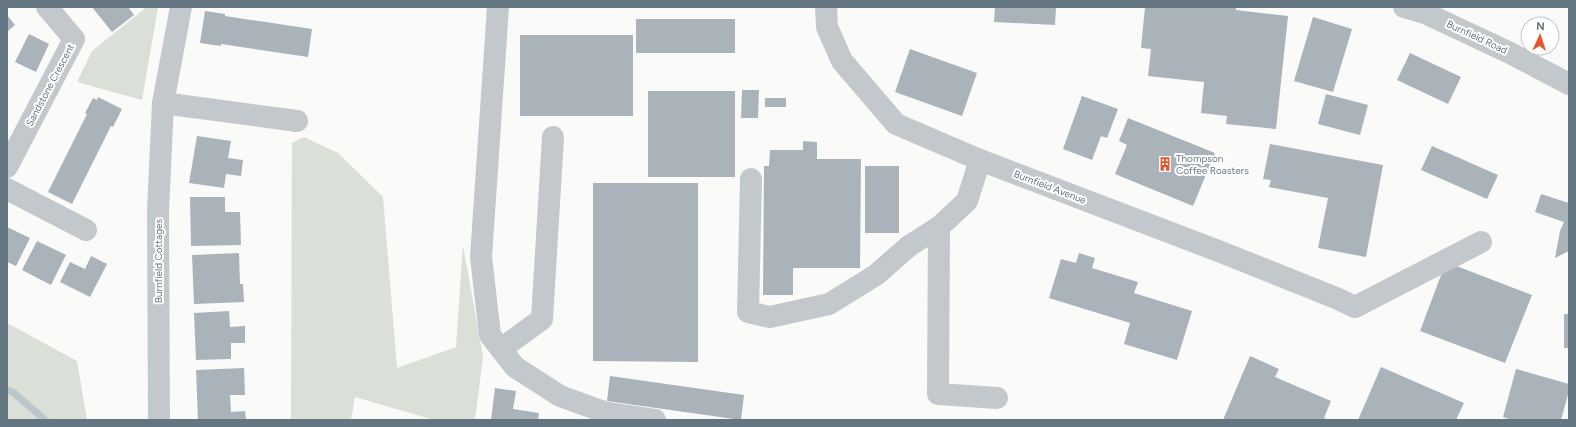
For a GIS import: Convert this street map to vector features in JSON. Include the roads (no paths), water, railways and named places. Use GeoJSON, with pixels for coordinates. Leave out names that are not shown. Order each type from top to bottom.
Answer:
{"type":"FeatureCollection","features":[{"type":"Feature","properties":{"kind":"street","name":"Sandstone Crescent"},"geometry":{"type":"LineString","coordinates":[[7,167],[74,39],[47,7]]}},
{"type":"Feature","properties":{"kind":"street","name":"Burnfield Cottages"},"geometry":{"type":"LineString","coordinates":[[159,420],[158,210],[163,103],[181,7]]}},
{"type":"Feature","properties":{"kind":"street"},"geometry":{"type":"LineString","coordinates":[[498,7],[481,257],[490,335],[515,367],[560,396],[594,415],[606,413],[655,420]]}},
{"type":"Feature","properties":{"kind":"street","name":"Burnfield Avenue"},"geometry":{"type":"LineString","coordinates":[[826,7],[827,27],[842,61],[896,124],[980,160],[1221,252],[1355,307],[1481,242]]}},
{"type":"Feature","properties":{"kind":"street","name":"Burnfield Road"},"geometry":{"type":"LineString","coordinates":[[1404,7],[1425,13],[1510,53],[1569,84]]}},
{"type":"Feature","properties":{"kind":"street"},"geometry":{"type":"LineString","coordinates":[[163,103],[297,121]]}},
{"type":"Feature","properties":{"kind":"street"},"geometry":{"type":"LineString","coordinates":[[501,349],[542,319],[553,137]]}},
{"type":"Feature","properties":{"kind":"street"},"geometry":{"type":"LineString","coordinates":[[751,179],[748,312],[770,317],[829,304],[876,275],[909,246],[939,227],[968,201],[980,160]]}},
{"type":"Feature","properties":{"kind":"street"},"geometry":{"type":"LineString","coordinates":[[7,189],[86,230]]}},
{"type":"Feature","properties":{"kind":"street"},"geometry":{"type":"LineString","coordinates":[[939,227],[938,394],[997,398]]}},
{"type":"Feature","properties":{"kind":"waterway"},"geometry":{"type":"LineString","coordinates":[[7,390],[14,393],[45,420]]}},
{"type":"Feature","properties":{"kind":"place","name":"Thompson Coffee Roasters"},"geometry":{"type":"Point","coordinates":[1165,164]}}]}
